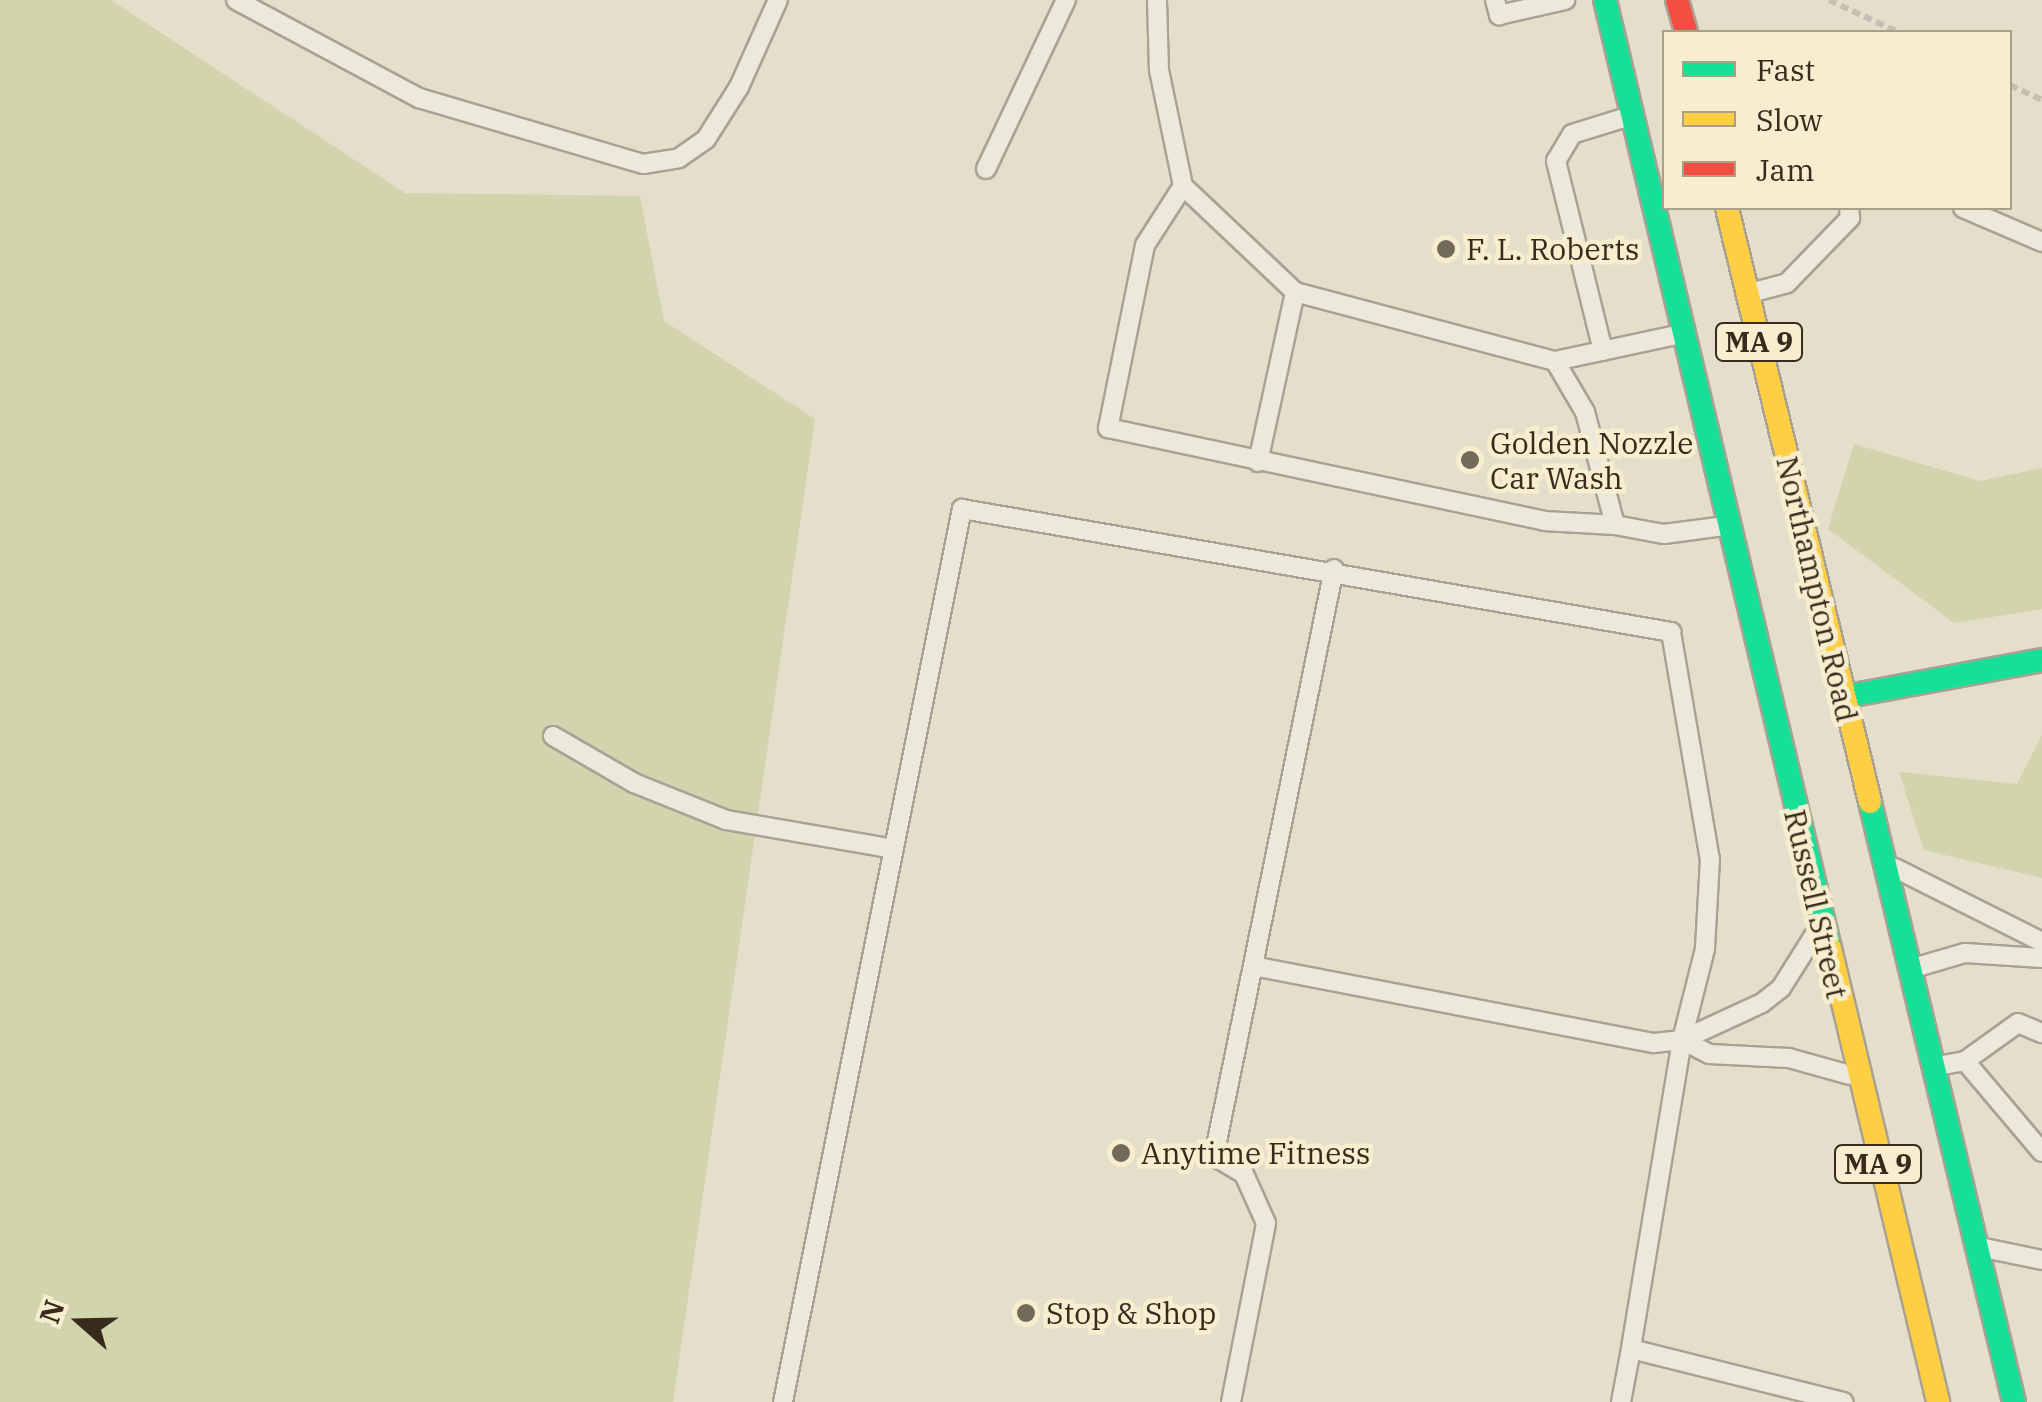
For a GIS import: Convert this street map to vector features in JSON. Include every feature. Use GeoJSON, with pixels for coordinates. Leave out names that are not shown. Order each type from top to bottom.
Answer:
{"type":"FeatureCollection","features":[{"type":"Feature","properties":{"kind":"main road","name":"MA 9"},"geometry":{"type":"LineString","coordinates":[[1605,0],[1687,333]]}},
{"type":"Feature","properties":{"kind":"main road"},"geometry":{"type":"LineString","coordinates":[[1677,0],[1685,30]]}},
{"type":"Feature","properties":{"kind":"main road","name":"Northampton Road"},"geometry":{"type":"LineString","coordinates":[[1728,210],[1907,970]]}},
{"type":"Feature","properties":{"kind":"main road","name":"Russell Street"},"geometry":{"type":"LineString","coordinates":[[1687,333],[1820,925],[1938,1402]]}},
{"type":"Feature","properties":{"kind":"main road"},"geometry":{"type":"LineString","coordinates":[[1843,696],[2042,660]]}},
{"type":"Feature","properties":{"kind":"main road","name":"MA 9"},"geometry":{"type":"LineString","coordinates":[[1907,970],[2014,1402]]}},
{"type":"Feature","properties":{"kind":"lane"},"geometry":{"type":"LineString","coordinates":[[236,0],[419,98],[643,164],[679,158],[706,138],[740,87],[778,0]]}},
{"type":"Feature","properties":{"kind":"lane"},"geometry":{"type":"LineString","coordinates":[[986,169],[1066,0]]}},
{"type":"Feature","properties":{"kind":"lane"},"geometry":{"type":"LineString","coordinates":[[1156,0],[1159,70],[1184,186],[1295,292],[1555,362],[1687,333]]}},
{"type":"Feature","properties":{"kind":"lane"},"geometry":{"type":"LineString","coordinates":[[1495,0],[1500,15],[1565,0]]}},
{"type":"Feature","properties":{"kind":"lane"},"geometry":{"type":"LineString","coordinates":[[1603,351],[1556,161],[1572,134],[1634,115]]}},
{"type":"Feature","properties":{"kind":"lane"},"geometry":{"type":"LineString","coordinates":[[1184,186],[1145,246],[1108,428],[1544,521],[1615,525],[1664,534],[1730,525]]}},
{"type":"Feature","properties":{"kind":"lane"},"geometry":{"type":"LineString","coordinates":[[1747,294],[1787,283],[1850,218],[1848,210]]}},
{"type":"Feature","properties":{"kind":"lane"},"geometry":{"type":"LineString","coordinates":[[1968,210],[2042,242]]}},
{"type":"Feature","properties":{"kind":"lane"},"geometry":{"type":"LineString","coordinates":[[1258,462],[1295,292]]}},
{"type":"Feature","properties":{"kind":"lane"},"geometry":{"type":"LineString","coordinates":[[1555,362],[1585,412],[1615,525]]}},
{"type":"Feature","properties":{"kind":"lane"},"geometry":{"type":"LineString","coordinates":[[782,1402],[962,509],[1334,568],[1671,632],[1710,859],[1705,949],[1682,1040],[1621,1402]]}},
{"type":"Feature","properties":{"kind":"lane"},"geometry":{"type":"LineString","coordinates":[[1231,1402],[1266,1223],[1244,1174],[1214,1156],[1334,568]]}},
{"type":"Feature","properties":{"kind":"lane"},"geometry":{"type":"LineString","coordinates":[[553,736],[634,783],[726,820],[894,848]]}},
{"type":"Feature","properties":{"kind":"lane"},"geometry":{"type":"LineString","coordinates":[[1882,862],[2042,942]]}},
{"type":"Feature","properties":{"kind":"lane"},"geometry":{"type":"LineString","coordinates":[[1682,1040],[1780,988],[1820,925]]}},
{"type":"Feature","properties":{"kind":"lane"},"geometry":{"type":"LineString","coordinates":[[1907,970],[1964,953],[2042,958]]}},
{"type":"Feature","properties":{"kind":"lane"},"geometry":{"type":"LineString","coordinates":[[1253,966],[1636,1039],[1682,1040],[1709,1054],[1789,1058],[1856,1077]]}},
{"type":"Feature","properties":{"kind":"lane"},"geometry":{"type":"LineString","coordinates":[[1931,1068],[1965,1060],[2018,1023],[2042,1033]]}},
{"type":"Feature","properties":{"kind":"lane"},"geometry":{"type":"LineString","coordinates":[[1965,1060],[2042,1152]]}},
{"type":"Feature","properties":{"kind":"lane"},"geometry":{"type":"LineString","coordinates":[[1976,1247],[2042,1260]]}},
{"type":"Feature","properties":{"kind":"lane"},"geometry":{"type":"LineString","coordinates":[[1631,1349],[1844,1402]]}},
{"type":"Feature","properties":{"kind":"path"},"geometry":{"type":"LineString","coordinates":[[1829,0],[1894,30]]}},
{"type":"Feature","properties":{"kind":"path"},"geometry":{"type":"LineString","coordinates":[[2012,85],[2042,100]]}},
{"type":"Feature","properties":{"kind":"green space"},"geometry":{"type":"Polygon","coordinates":[[[0,0],[111,0],[405,193],[640,196],[664,321],[815,419],[673,1402],[0,1402],[0,0]]]}},
{"type":"Feature","properties":{"kind":"green space"},"geometry":{"type":"Polygon","coordinates":[[[1854,444],[1980,481],[2042,468],[2042,609],[1954,623],[1828,529],[1854,444]]]}},
{"type":"Feature","properties":{"kind":"green space"},"geometry":{"type":"Polygon","coordinates":[[[2042,735],[2042,878],[1924,850],[1899,772],[2017,784],[2042,735]]]}},
{"type":"Feature","properties":{"kind":"traffic: fast"},"geometry":{"type":"LineString","coordinates":[[1605,0],[1830,948]]}},
{"type":"Feature","properties":{"kind":"traffic: fast"},"geometry":{"type":"LineString","coordinates":[[1843,697],[2042,660]]}},
{"type":"Feature","properties":{"kind":"traffic: fast"},"geometry":{"type":"LineString","coordinates":[[1870,802],[2014,1402]]}},
{"type":"Feature","properties":{"kind":"traffic: slow"},"geometry":{"type":"LineString","coordinates":[[1727,210],[1870,802]]}},
{"type":"Feature","properties":{"kind":"traffic: slow"},"geometry":{"type":"LineString","coordinates":[[1830,948],[1938,1402]]}},
{"type":"Feature","properties":{"kind":"traffic: jam"},"geometry":{"type":"LineString","coordinates":[[1677,0],[1685,30]]}},
{"type":"Feature","properties":{"kind":"place","name":"F. L. Roberts"},"geometry":{"type":"Point","coordinates":[1446,249]}},
{"type":"Feature","properties":{"kind":"place","name":"Golden Nozzle Car Wash"},"geometry":{"type":"Point","coordinates":[1470,460]}},
{"type":"Feature","properties":{"kind":"place","name":"Anytime Fitness"},"geometry":{"type":"Point","coordinates":[1121,1153]}},
{"type":"Feature","properties":{"kind":"place","name":"Stop & Shop"},"geometry":{"type":"Point","coordinates":[1026,1313]}}]}
